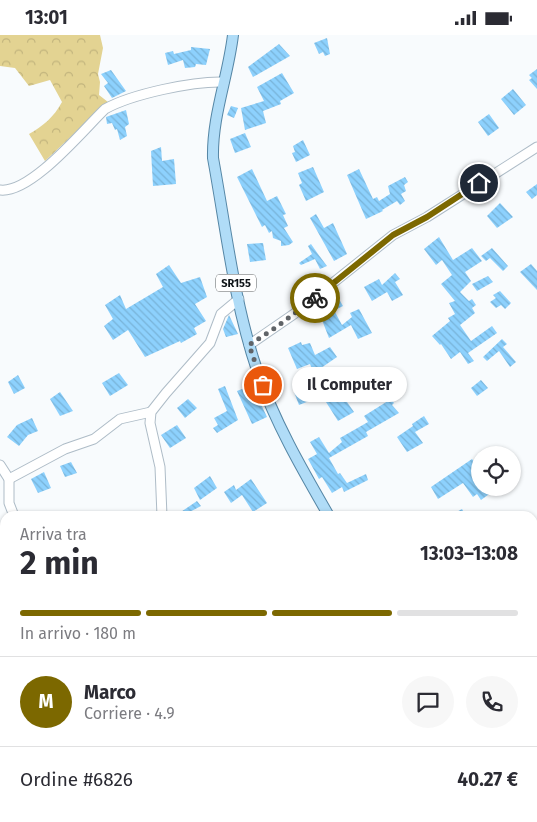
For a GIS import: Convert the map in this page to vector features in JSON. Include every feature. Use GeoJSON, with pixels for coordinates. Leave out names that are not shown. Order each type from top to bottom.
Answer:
{"type":"FeatureCollection","features":[{"type":"Feature","properties":{"kind":"main road","name":"SR155"},"geometry":{"type":"LineString","coordinates":[[233,35],[215,118],[213,140],[214,158],[239,299],[257,372],[296,459],[326,511]]}},
{"type":"Feature","properties":{"kind":"street"},"geometry":{"type":"LineString","coordinates":[[0,190],[14,187],[49,166],[91,122],[105,109],[116,103],[181,86],[212,81],[224,82]]}},
{"type":"Feature","properties":{"kind":"street"},"geometry":{"type":"LineString","coordinates":[[249,345],[294,314],[393,235],[427,217],[537,147]]}},
{"type":"Feature","properties":{"kind":"street"},"geometry":{"type":"LineString","coordinates":[[162,511],[160,467],[150,423],[152,412],[154,407],[210,343],[221,314],[239,299]]}},
{"type":"Feature","properties":{"kind":"street"},"geometry":{"type":"LineString","coordinates":[[8,479],[65,449],[94,439],[120,419],[152,412]]}},
{"type":"Feature","properties":{"kind":"street"},"geometry":{"type":"LineString","coordinates":[[0,465],[8,479],[9,503],[12,511]]}},
{"type":"Feature","properties":{"kind":"green space"},"geometry":{"type":"Polygon","coordinates":[[[0,35],[100,35],[103,48],[98,74],[100,82],[99,95],[108,102],[45,161],[29,134],[48,121],[62,102],[50,80],[29,86],[15,68],[0,66],[0,35]]]}},
{"type":"Feature","properties":{"kind":"building"},"geometry":{"type":"Polygon","coordinates":[[[327,38],[330,54],[325,56],[323,52],[319,54],[314,43],[327,38]]]}},
{"type":"Feature","properties":{"kind":"building"},"geometry":{"type":"Polygon","coordinates":[[[279,44],[290,56],[253,77],[248,67],[279,44]]]}},
{"type":"Feature","properties":{"kind":"building"},"geometry":{"type":"Polygon","coordinates":[[[191,47],[210,49],[206,65],[196,64],[195,67],[185,68],[183,60],[168,65],[165,53],[173,51],[174,54],[191,50],[191,47]]]}},
{"type":"Feature","properties":{"kind":"building"},"geometry":{"type":"Polygon","coordinates":[[[537,69],[537,89],[529,80],[532,78],[529,75],[537,69]]]}},
{"type":"Feature","properties":{"kind":"building"},"geometry":{"type":"Polygon","coordinates":[[[111,70],[126,91],[112,98],[104,86],[108,83],[101,74],[111,70]]]}},
{"type":"Feature","properties":{"kind":"building"},"geometry":{"type":"Polygon","coordinates":[[[282,73],[294,93],[280,101],[281,104],[263,111],[266,123],[245,130],[241,108],[264,101],[257,87],[282,73]]]}},
{"type":"Feature","properties":{"kind":"building"},"geometry":{"type":"Polygon","coordinates":[[[513,89],[526,105],[514,115],[501,99],[513,89]]]}},
{"type":"Feature","properties":{"kind":"building"},"geometry":{"type":"Polygon","coordinates":[[[231,106],[238,108],[234,118],[227,115],[231,106]]]}},
{"type":"Feature","properties":{"kind":"building"},"geometry":{"type":"Polygon","coordinates":[[[126,110],[129,124],[125,127],[127,136],[120,140],[117,129],[115,130],[112,123],[107,124],[106,117],[126,110]]]}},
{"type":"Feature","properties":{"kind":"building"},"geometry":{"type":"Polygon","coordinates":[[[489,114],[499,128],[488,136],[478,122],[489,114]]]}},
{"type":"Feature","properties":{"kind":"building"},"geometry":{"type":"Polygon","coordinates":[[[245,133],[251,147],[235,153],[230,139],[245,133]]]}},
{"type":"Feature","properties":{"kind":"building"},"geometry":{"type":"Polygon","coordinates":[[[303,140],[310,155],[296,162],[292,153],[295,152],[293,146],[303,140]]]}},
{"type":"Feature","properties":{"kind":"building"},"geometry":{"type":"Polygon","coordinates":[[[161,147],[162,161],[174,159],[176,184],[153,186],[151,151],[161,147]]]}},
{"type":"Feature","properties":{"kind":"building"},"geometry":{"type":"Polygon","coordinates":[[[313,167],[324,192],[306,201],[299,185],[302,183],[298,173],[313,167]]]}},
{"type":"Feature","properties":{"kind":"building"},"geometry":{"type":"Polygon","coordinates":[[[252,169],[267,201],[277,196],[286,214],[283,215],[288,226],[284,228],[293,242],[289,245],[281,246],[281,241],[273,238],[272,231],[269,233],[265,225],[262,227],[237,177],[252,169]]]}},
{"type":"Feature","properties":{"kind":"building"},"geometry":{"type":"Polygon","coordinates":[[[359,169],[373,199],[377,197],[379,201],[390,194],[388,186],[405,177],[408,182],[404,185],[406,191],[401,194],[405,201],[400,205],[397,201],[383,211],[366,219],[347,175],[359,169]]]}},
{"type":"Feature","properties":{"kind":"building"},"geometry":{"type":"Polygon","coordinates":[[[537,184],[537,195],[532,199],[526,192],[537,184]]]}},
{"type":"Feature","properties":{"kind":"building"},"geometry":{"type":"Polygon","coordinates":[[[500,203],[513,217],[497,228],[487,216],[500,203]]]}},
{"type":"Feature","properties":{"kind":"building"},"geometry":{"type":"Polygon","coordinates":[[[316,214],[324,228],[333,223],[347,254],[334,261],[310,218],[316,214]]]}},
{"type":"Feature","properties":{"kind":"building"},"geometry":{"type":"Polygon","coordinates":[[[439,237],[453,260],[472,248],[482,261],[465,272],[471,281],[460,292],[469,301],[472,299],[476,305],[472,308],[475,313],[460,325],[471,341],[492,326],[497,333],[468,353],[474,361],[468,364],[460,352],[451,359],[441,344],[432,336],[450,321],[448,318],[455,314],[449,303],[455,301],[441,284],[452,275],[442,260],[436,265],[424,249],[439,237]]]}},
{"type":"Feature","properties":{"kind":"building"},"geometry":{"type":"Polygon","coordinates":[[[263,243],[266,260],[250,262],[247,244],[263,243]]]}},
{"type":"Feature","properties":{"kind":"building"},"geometry":{"type":"Polygon","coordinates":[[[311,244],[327,266],[320,269],[315,259],[301,265],[299,263],[312,254],[308,246],[311,244]]]}},
{"type":"Feature","properties":{"kind":"building"},"geometry":{"type":"Polygon","coordinates":[[[492,248],[508,266],[503,271],[490,258],[486,261],[481,256],[492,248]]]}},
{"type":"Feature","properties":{"kind":"building"},"geometry":{"type":"Polygon","coordinates":[[[531,264],[537,271],[537,290],[520,272],[531,264]]]}},
{"type":"Feature","properties":{"kind":"building"},"geometry":{"type":"Polygon","coordinates":[[[169,265],[181,283],[200,277],[207,297],[195,304],[206,321],[194,328],[197,334],[181,343],[180,341],[145,357],[128,330],[113,340],[104,326],[113,319],[105,305],[120,295],[126,309],[163,287],[156,274],[169,265]]]}},
{"type":"Feature","properties":{"kind":"building"},"geometry":{"type":"Polygon","coordinates":[[[395,273],[400,279],[395,282],[403,295],[392,301],[387,292],[372,301],[364,287],[379,279],[382,285],[395,273]]]}},
{"type":"Feature","properties":{"kind":"building"},"geometry":{"type":"Polygon","coordinates":[[[488,276],[493,282],[477,291],[472,284],[488,276]]]}},
{"type":"Feature","properties":{"kind":"building"},"geometry":{"type":"Polygon","coordinates":[[[500,291],[511,303],[505,309],[501,305],[496,308],[490,302],[496,298],[493,295],[500,291]]]}},
{"type":"Feature","properties":{"kind":"building"},"geometry":{"type":"Polygon","coordinates":[[[330,293],[332,297],[336,294],[343,306],[333,311],[325,297],[330,293]]]}},
{"type":"Feature","properties":{"kind":"building"},"geometry":{"type":"Polygon","coordinates":[[[359,309],[372,333],[358,339],[351,325],[329,338],[322,320],[335,312],[342,325],[352,317],[350,313],[359,309]]]}},
{"type":"Feature","properties":{"kind":"building"},"geometry":{"type":"Polygon","coordinates":[[[229,315],[238,334],[226,337],[223,329],[229,315]]]}},
{"type":"Feature","properties":{"kind":"building"},"geometry":{"type":"Polygon","coordinates":[[[502,339],[507,344],[503,347],[516,362],[510,367],[499,351],[487,361],[483,357],[502,339]]]}},
{"type":"Feature","properties":{"kind":"building"},"geometry":{"type":"Polygon","coordinates":[[[301,342],[302,345],[310,343],[315,355],[330,347],[337,357],[321,368],[325,376],[316,379],[310,364],[297,369],[288,348],[301,342]]]}},
{"type":"Feature","properties":{"kind":"building"},"geometry":{"type":"Polygon","coordinates":[[[119,373],[128,385],[110,396],[102,383],[119,373]]]}},
{"type":"Feature","properties":{"kind":"building"},"geometry":{"type":"Polygon","coordinates":[[[18,375],[25,388],[14,394],[8,382],[18,375]]]}},
{"type":"Feature","properties":{"kind":"building"},"geometry":{"type":"Polygon","coordinates":[[[481,380],[488,388],[477,396],[471,388],[481,380]]]}},
{"type":"Feature","properties":{"kind":"building"},"geometry":{"type":"Polygon","coordinates":[[[252,385],[267,417],[252,424],[237,391],[252,385]]]}},
{"type":"Feature","properties":{"kind":"building"},"geometry":{"type":"Polygon","coordinates":[[[225,386],[238,420],[217,433],[213,428],[218,425],[214,418],[227,411],[218,389],[225,386]]]}},
{"type":"Feature","properties":{"kind":"building"},"geometry":{"type":"Polygon","coordinates":[[[304,387],[312,400],[299,405],[294,392],[304,387]]]}},
{"type":"Feature","properties":{"kind":"building"},"geometry":{"type":"Polygon","coordinates":[[[60,392],[73,411],[60,416],[50,399],[60,392]]]}},
{"type":"Feature","properties":{"kind":"building"},"geometry":{"type":"Polygon","coordinates":[[[340,392],[354,412],[338,421],[326,402],[340,392]]]}},
{"type":"Feature","properties":{"kind":"building"},"geometry":{"type":"Polygon","coordinates":[[[188,399],[197,408],[185,418],[177,408],[188,399]]]}},
{"type":"Feature","properties":{"kind":"building"},"geometry":{"type":"Polygon","coordinates":[[[391,399],[394,403],[392,405],[399,413],[366,432],[368,436],[329,458],[338,474],[340,473],[347,483],[366,474],[368,480],[344,492],[342,487],[332,493],[322,477],[319,479],[308,459],[317,454],[310,442],[319,437],[329,453],[342,442],[340,438],[368,422],[364,416],[391,399]]]}},
{"type":"Feature","properties":{"kind":"building"},"geometry":{"type":"Polygon","coordinates":[[[424,416],[429,424],[415,432],[423,443],[407,452],[397,437],[424,416]]]}},
{"type":"Feature","properties":{"kind":"building"},"geometry":{"type":"Polygon","coordinates":[[[32,418],[38,431],[28,435],[19,446],[7,437],[17,425],[32,418]]]}},
{"type":"Feature","properties":{"kind":"building"},"geometry":{"type":"Polygon","coordinates":[[[177,425],[186,438],[170,448],[161,435],[177,425]]]}},
{"type":"Feature","properties":{"kind":"building"},"geometry":{"type":"Polygon","coordinates":[[[471,460],[471,494],[463,483],[438,499],[431,487],[471,460]]]}},
{"type":"Feature","properties":{"kind":"building"},"geometry":{"type":"Polygon","coordinates":[[[71,462],[77,473],[65,477],[60,466],[71,462]]]}},
{"type":"Feature","properties":{"kind":"building"},"geometry":{"type":"Polygon","coordinates":[[[44,472],[51,488],[38,493],[31,479],[44,472]]]}},
{"type":"Feature","properties":{"kind":"building"},"geometry":{"type":"Polygon","coordinates":[[[210,476],[217,488],[200,500],[194,488],[210,476]]]}},
{"type":"Feature","properties":{"kind":"building"},"geometry":{"type":"Polygon","coordinates":[[[251,479],[267,503],[252,511],[242,495],[231,503],[224,492],[234,485],[236,490],[251,479]]]}},
{"type":"Feature","properties":{"kind":"building"},"geometry":{"type":"Polygon","coordinates":[[[478,496],[487,496],[481,500],[478,496]]]}},
{"type":"Feature","properties":{"kind":"building"},"geometry":{"type":"Polygon","coordinates":[[[197,501],[201,506],[192,511],[182,511],[197,501]]]}},
{"type":"Feature","properties":{"kind":"way so far"},"geometry":{"type":"LineString","coordinates":[[263,385],[249,345],[315,298]]}},
{"type":"Feature","properties":{"kind":"place","name":"Il Computer"},"geometry":{"type":"Point","coordinates":[263,385]}},
{"type":"Feature","properties":{"kind":"route"},"geometry":{"type":"LineString","coordinates":[[315,298],[393,235],[427,217],[479,183]]}}]}
